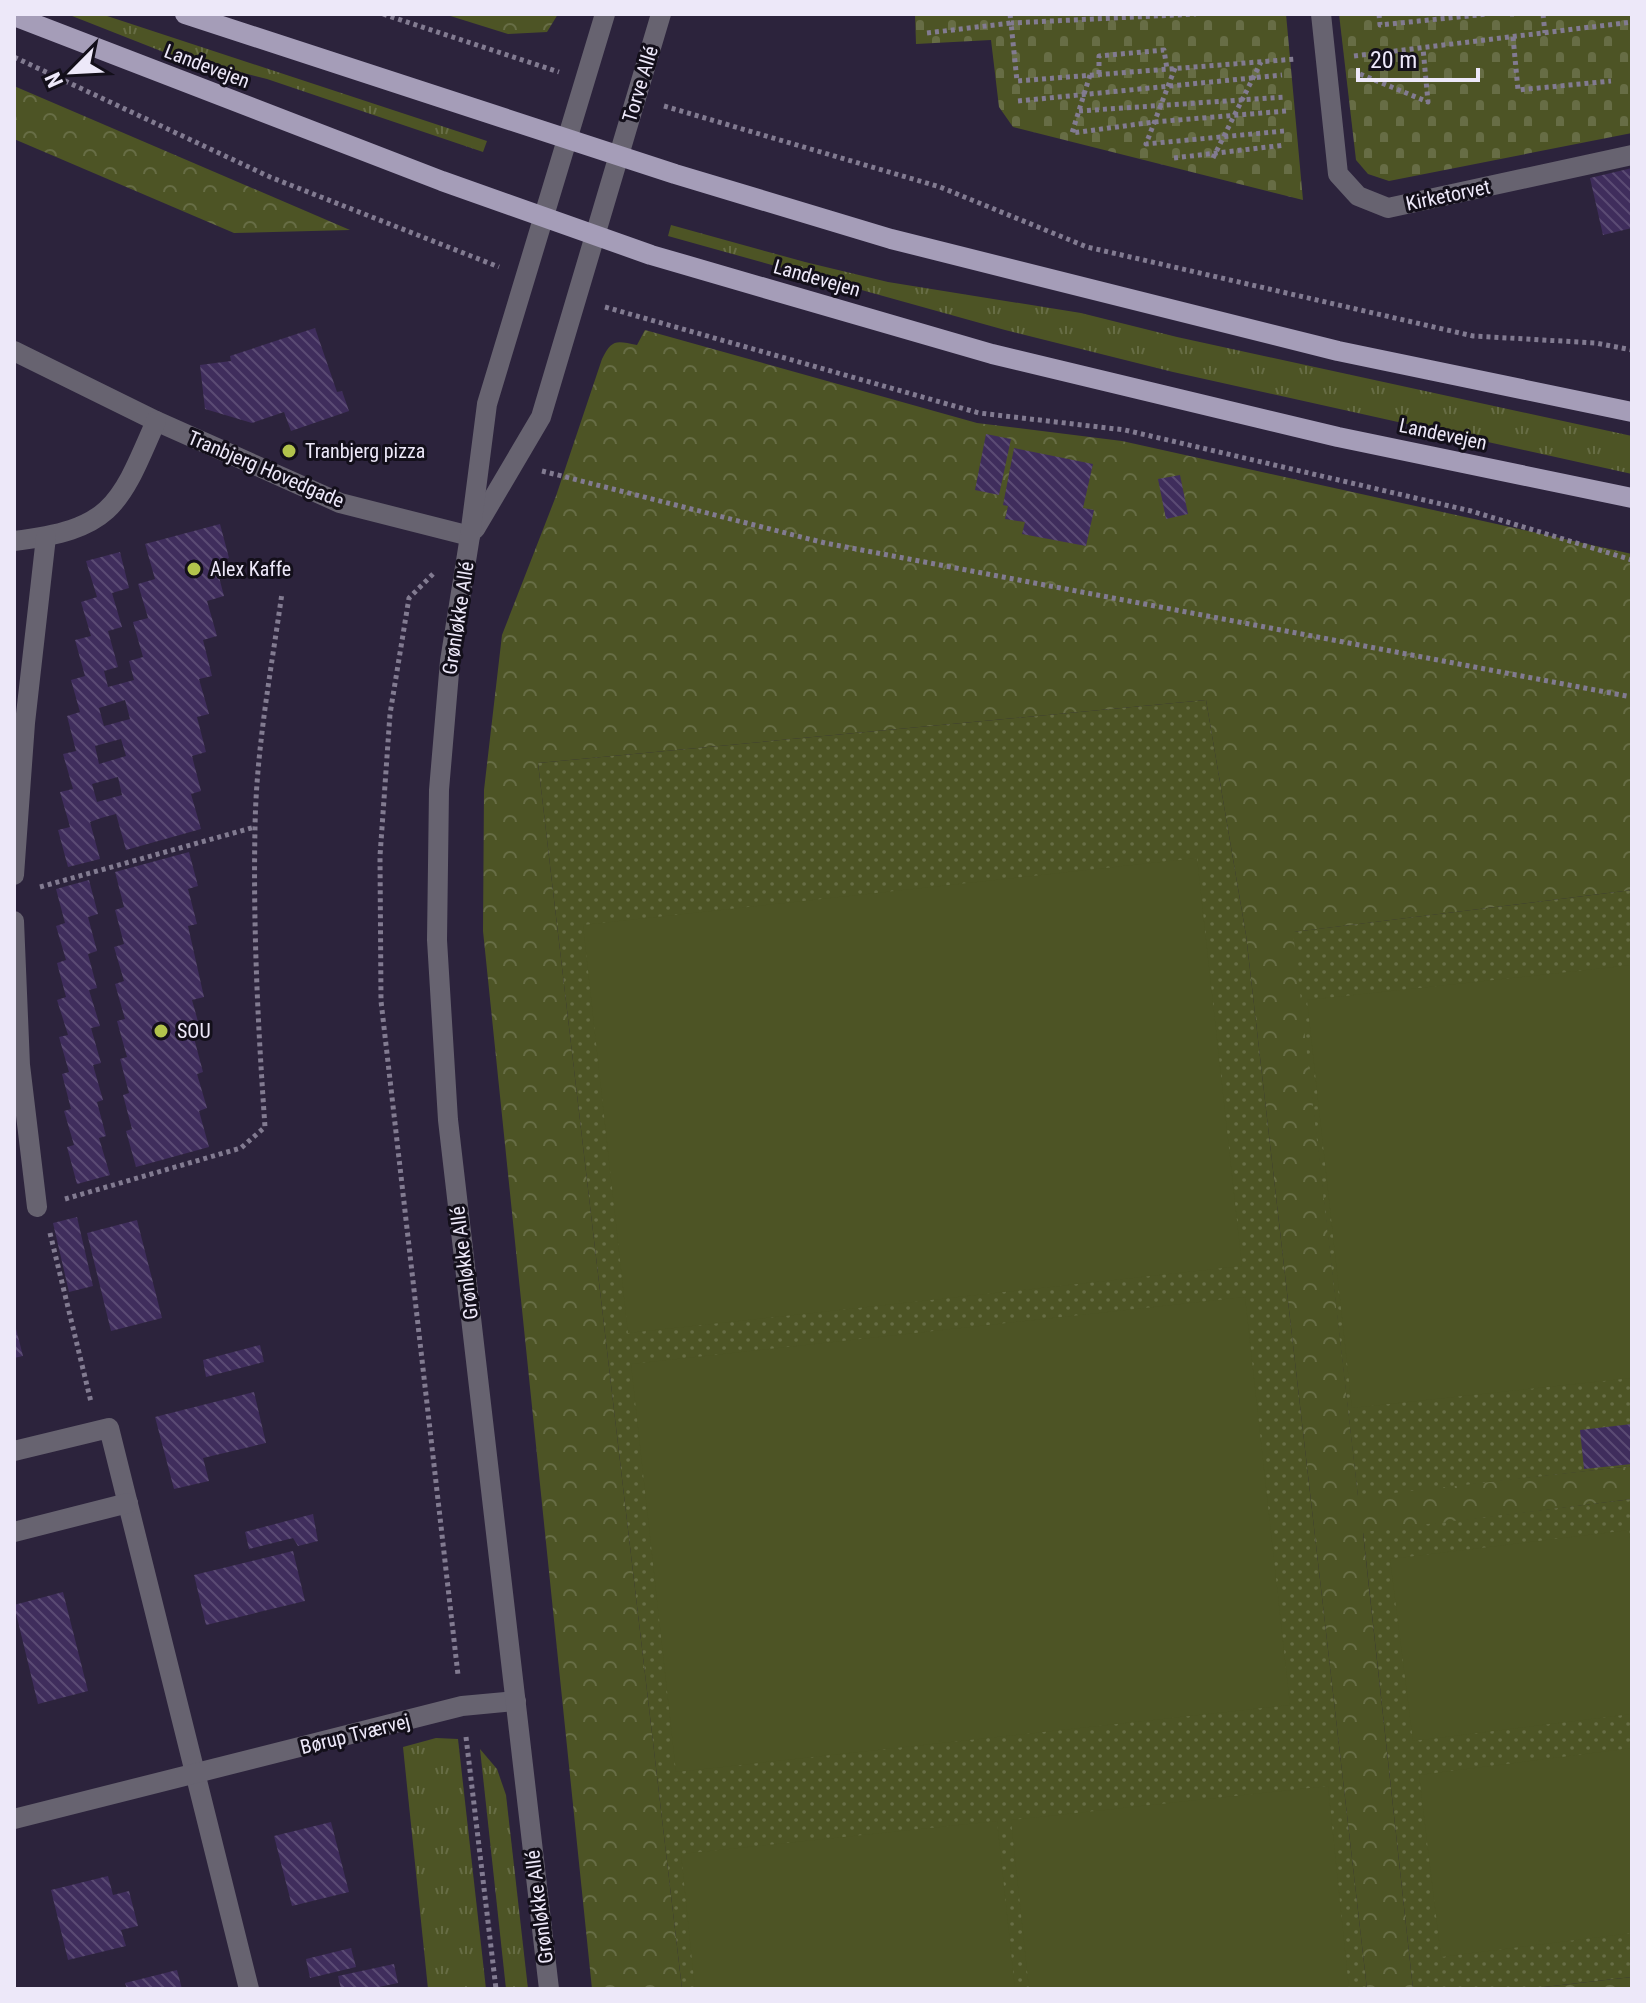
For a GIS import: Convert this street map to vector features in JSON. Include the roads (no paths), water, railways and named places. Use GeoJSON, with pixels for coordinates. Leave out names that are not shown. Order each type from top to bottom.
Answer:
{"type":"FeatureCollection","features":[{"type":"Feature","properties":{"kind":"main road","name":"Landevejen"},"geometry":{"type":"LineString","coordinates":[[185,14],[713,187],[891,239],[1338,351],[1632,412]]}},
{"type":"Feature","properties":{"kind":"main road","name":"Landevejen"},"geometry":{"type":"LineString","coordinates":[[14,16],[542,218],[666,259],[992,354],[1338,437],[1632,498]]}},
{"type":"Feature","properties":{"kind":"street"},"geometry":{"type":"LineString","coordinates":[[567,139],[605,14]]}},
{"type":"Feature","properties":{"kind":"street","name":"Torve Allé"},"geometry":{"type":"LineString","coordinates":[[595,236],[661,14]]}},
{"type":"Feature","properties":{"kind":"street","name":"Kirketorvet"},"geometry":{"type":"LineString","coordinates":[[1321,14],[1338,174],[1358,196],[1388,208],[1632,155]]}},
{"type":"Feature","properties":{"kind":"street","name":"Grønløkke Allé"},"geometry":{"type":"LineString","coordinates":[[549,1989],[448,1120],[437,940],[439,790],[448,675],[487,404],[567,139]]}},
{"type":"Feature","properties":{"kind":"street","name":"Grønløkke Allé"},"geometry":{"type":"LineString","coordinates":[[470,536],[541,417],[595,236]]}},
{"type":"Feature","properties":{"kind":"street","name":"Tranbjerg Hovedgade"},"geometry":{"type":"LineString","coordinates":[[14,351],[156,421],[340,503],[470,536]]}},
{"type":"Feature","properties":{"kind":"street"},"geometry":{"type":"LineString","coordinates":[[14,541],[68,533],[97,519],[120,498],[156,421]]}},
{"type":"Feature","properties":{"kind":"street"},"geometry":{"type":"LineString","coordinates":[[14,875],[25,723],[46,537]]}},
{"type":"Feature","properties":{"kind":"street"},"geometry":{"type":"LineString","coordinates":[[14,921],[20,1065],[37,1207]]}},
{"type":"Feature","properties":{"kind":"street"},"geometry":{"type":"LineString","coordinates":[[14,1451],[109,1428],[249,1989]]}},
{"type":"Feature","properties":{"kind":"street"},"geometry":{"type":"LineString","coordinates":[[14,1532],[128,1503]]}},
{"type":"Feature","properties":{"kind":"street","name":"Børup Tværvej"},"geometry":{"type":"LineString","coordinates":[[14,1819],[462,1706],[516,1701]]}},
{"type":"Feature","properties":{"kind":"place","name":"Tranbjerg pizza"},"geometry":{"type":"Point","coordinates":[289,451]}},
{"type":"Feature","properties":{"kind":"place","name":"Alex Kaffe"},"geometry":{"type":"Point","coordinates":[194,569]}},
{"type":"Feature","properties":{"kind":"place","name":"SOU"},"geometry":{"type":"Point","coordinates":[161,1031]}}]}
